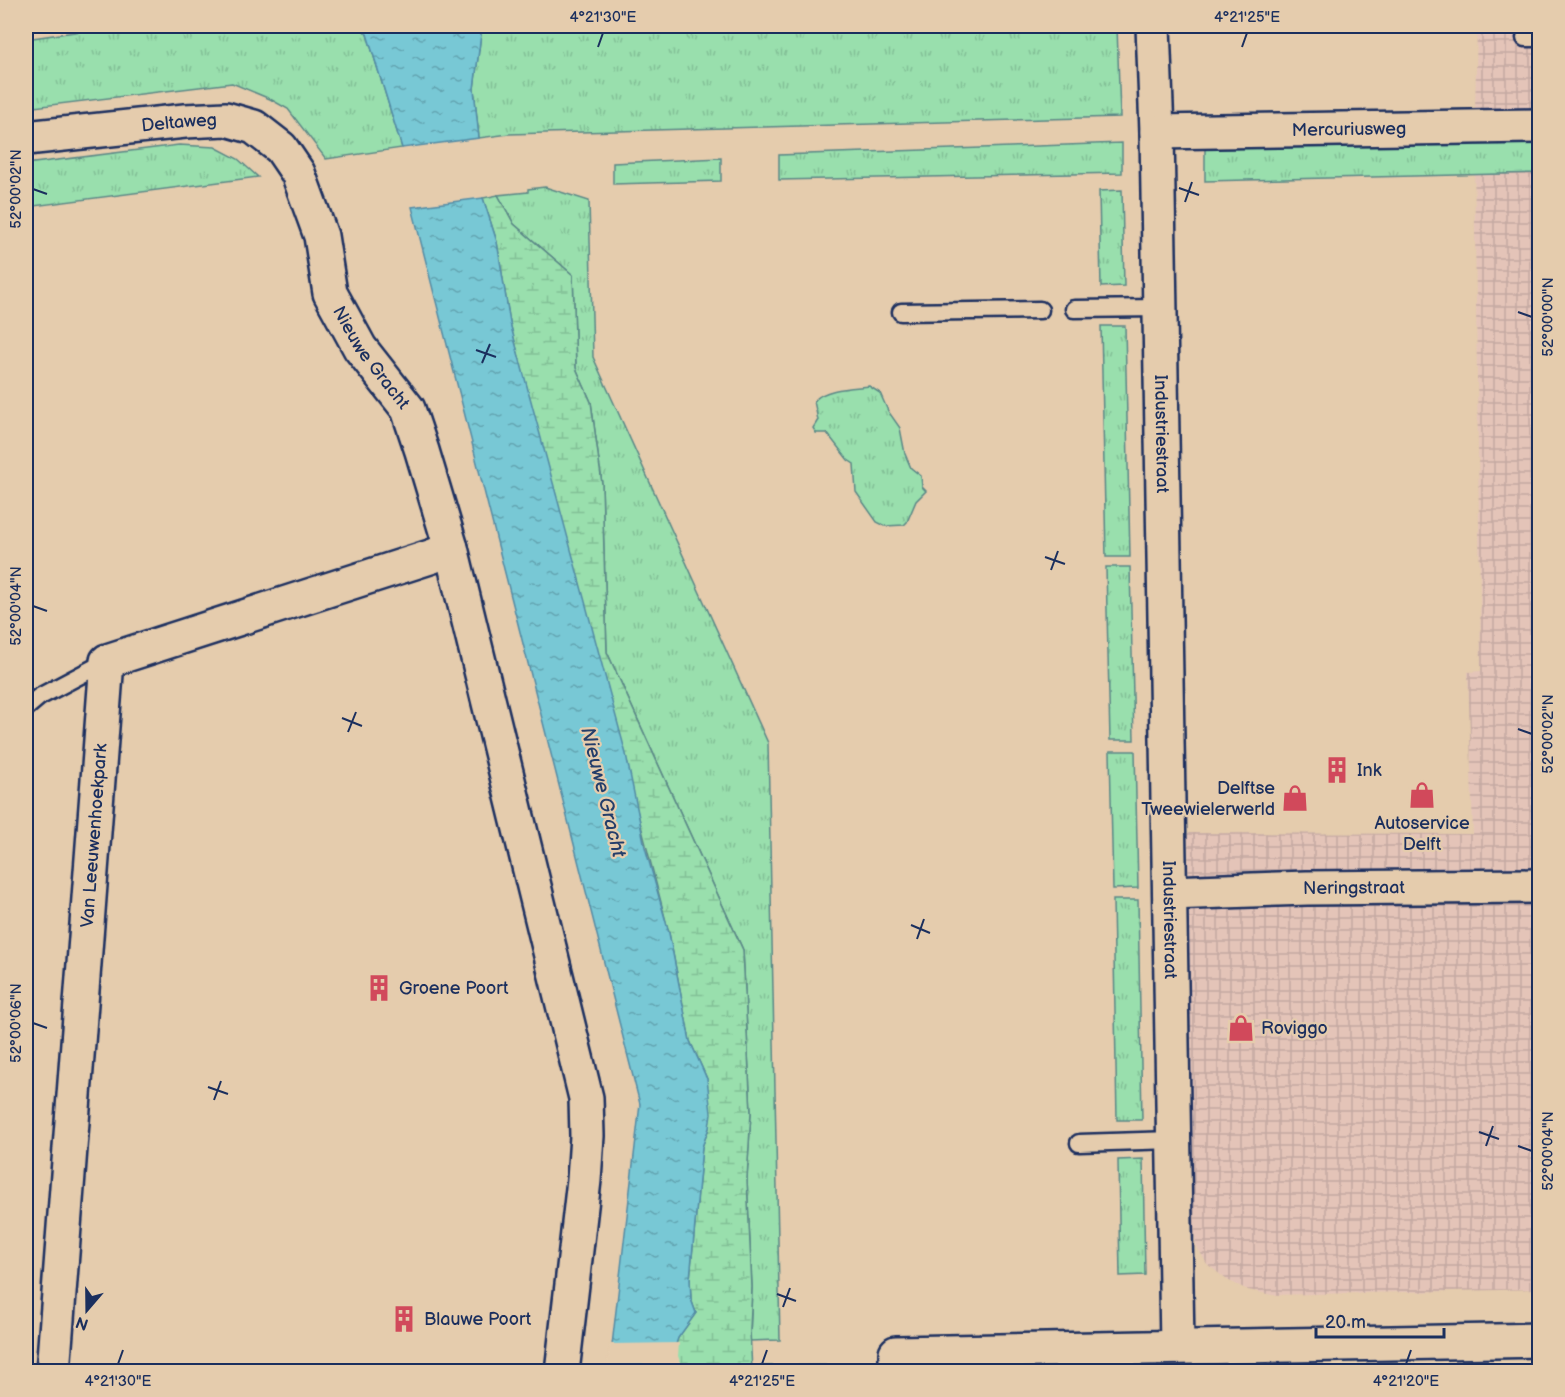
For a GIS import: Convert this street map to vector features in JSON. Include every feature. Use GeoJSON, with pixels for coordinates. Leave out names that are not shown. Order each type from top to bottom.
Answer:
{"type":"FeatureCollection","features":[{"type":"Feature","properties":{"kind":"street","name":"Industriestraat"},"geometry":{"type":"LineString","coordinates":[[1153,26],[1157,132],[1177,1347]]}},
{"type":"Feature","properties":{"kind":"street","name":"Deltaweg"},"geometry":{"type":"LineString","coordinates":[[26,138],[185,121],[226,119],[254,127],[281,148],[298,173],[303,187]]}},
{"type":"Feature","properties":{"kind":"street","name":"Mercuriusweg"},"geometry":{"type":"LineString","coordinates":[[1157,132],[1539,126]]}},
{"type":"Feature","properties":{"kind":"street","name":"Nieuwe Gracht"},"geometry":{"type":"LineString","coordinates":[[303,187],[321,236],[330,293],[360,348],[408,409],[423,451],[451,549],[586,1098],[587,1136],[584,1180],[562,1371]]}},
{"type":"Feature","properties":{"kind":"street"},"geometry":{"type":"LineString","coordinates":[[107,661],[451,549]]}},
{"type":"Feature","properties":{"kind":"street","name":"Van Leeuwenhoekpark"},"geometry":{"type":"LineString","coordinates":[[53,1371],[107,661]]}},
{"type":"Feature","properties":{"kind":"street","name":"Neringstraat"},"geometry":{"type":"LineString","coordinates":[[1170,892],[1539,886]]}},
{"type":"Feature","properties":{"kind":"street"},"geometry":{"type":"LineString","coordinates":[[896,1371],[896,1353],[1539,1340]]}},
{"type":"Feature","properties":{"kind":"lane"},"geometry":{"type":"LineString","coordinates":[[1074,309],[1160,308]]}},
{"type":"Feature","properties":{"kind":"lane"},"geometry":{"type":"LineString","coordinates":[[901,312],[1040,310]]}},
{"type":"Feature","properties":{"kind":"lane"},"geometry":{"type":"LineString","coordinates":[[26,708],[39,697],[107,661]]}},
{"type":"Feature","properties":{"kind":"lane"},"geometry":{"type":"LineString","coordinates":[[1078,1143],[1173,1140]]}},
{"type":"Feature","properties":{"kind":"shaded area"},"geometry":{"type":"Polygon","coordinates":[[[1477,26],[1539,26],[1539,1289],[1272,1295],[1248,1290],[1227,1280],[1207,1264],[1196,1245],[1192,1222],[1188,833],[1473,834],[1468,672],[1481,671],[1474,155],[1477,26]]]}},
{"type":"Feature","properties":{"kind":"green space"},"geometry":{"type":"Polygon","coordinates":[[[116,26],[359,26],[367,34],[402,148],[326,159],[288,109],[232,83],[26,108],[26,39],[116,26]]]}},
{"type":"Feature","properties":{"kind":"green space"},"geometry":{"type":"Polygon","coordinates":[[[482,26],[1117,26],[1120,117],[509,134],[479,138],[474,89],[482,26]]]}},
{"type":"Feature","properties":{"kind":"green space"},"geometry":{"type":"Polygon","coordinates":[[[1122,143],[1122,173],[779,180],[779,155],[1122,143]]]}},
{"type":"Feature","properties":{"kind":"green space"},"geometry":{"type":"Polygon","coordinates":[[[1539,143],[1539,173],[1205,181],[1205,147],[1539,143]]]}},
{"type":"Feature","properties":{"kind":"green space"},"geometry":{"type":"Polygon","coordinates":[[[179,145],[215,147],[238,159],[258,177],[26,207],[26,164],[179,145]]]}},
{"type":"Feature","properties":{"kind":"green space"},"geometry":{"type":"Polygon","coordinates":[[[721,158],[721,181],[613,184],[613,163],[721,158]]]}},
{"type":"Feature","properties":{"kind":"green space"},"geometry":{"type":"Polygon","coordinates":[[[545,187],[589,201],[593,357],[768,743],[780,1340],[750,1341],[752,1287],[747,1179],[751,1113],[743,950],[607,652],[602,484],[591,402],[576,368],[573,275],[514,224],[498,195],[528,192],[528,189],[545,187]]]}},
{"type":"Feature","properties":{"kind":"green space"},"geometry":{"type":"Polygon","coordinates":[[[1122,190],[1124,286],[1101,287],[1099,191],[1122,190]]]}},
{"type":"Feature","properties":{"kind":"green space"},"geometry":{"type":"Polygon","coordinates":[[[498,195],[514,224],[573,275],[576,368],[591,402],[602,484],[607,652],[743,950],[751,1113],[747,1179],[752,1287],[750,1330],[752,1371],[678,1371],[675,1347],[678,1338],[696,1313],[691,1299],[690,1279],[702,1147],[709,1128],[707,1079],[690,1041],[669,933],[510,323],[497,242],[483,198],[498,195]]]}},
{"type":"Feature","properties":{"kind":"green space"},"geometry":{"type":"Polygon","coordinates":[[[1101,326],[1125,326],[1130,557],[1106,557],[1101,326]]]}},
{"type":"Feature","properties":{"kind":"green space"},"geometry":{"type":"Polygon","coordinates":[[[869,386],[880,393],[888,411],[900,428],[905,454],[911,468],[921,476],[922,487],[926,491],[916,501],[904,525],[885,526],[877,522],[856,492],[854,464],[848,460],[827,433],[816,433],[813,428],[818,420],[814,401],[819,397],[840,389],[869,386]]]}},
{"type":"Feature","properties":{"kind":"green space"},"geometry":{"type":"Polygon","coordinates":[[[1106,567],[1130,567],[1134,740],[1110,740],[1106,567]]]}},
{"type":"Feature","properties":{"kind":"green space"},"geometry":{"type":"Polygon","coordinates":[[[1110,751],[1135,751],[1138,888],[1113,889],[1110,751]]]}},
{"type":"Feature","properties":{"kind":"green space"},"geometry":{"type":"Polygon","coordinates":[[[1113,900],[1138,900],[1142,1120],[1117,1120],[1113,900]]]}},
{"type":"Feature","properties":{"kind":"green space"},"geometry":{"type":"Polygon","coordinates":[[[1143,1159],[1145,1275],[1120,1276],[1118,1160],[1143,1159]]]}},
{"type":"Feature","properties":{"kind":"green space"},"geometry":{"type":"Polygon","coordinates":[[[863,1365],[863,1371],[752,1371],[751,1366],[863,1365]]]}},
{"type":"Feature","properties":{"kind":"water"},"geometry":{"type":"Polygon","coordinates":[[[359,26],[482,26],[474,89],[479,138],[402,148],[367,34],[359,26]]]}},
{"type":"Feature","properties":{"kind":"water"},"geometry":{"type":"Polygon","coordinates":[[[483,198],[497,242],[510,323],[626,754],[645,847],[669,933],[690,1041],[707,1079],[711,1113],[709,1128],[702,1147],[690,1279],[691,1299],[696,1313],[678,1338],[675,1347],[678,1371],[609,1371],[640,1104],[412,207],[483,198]]]}},
{"type":"Feature","properties":{"kind":"pier"},"geometry":{"type":"Polygon","coordinates":[[[679,1343],[678,1356],[681,1364],[607,1365],[610,1344],[679,1343]]]}},
{"type":"Feature","properties":{"kind":"place","name":"Ink"},"geometry":{"type":"Point","coordinates":[1337,770]}},
{"type":"Feature","properties":{"kind":"place","name":"Autoservice Delft"},"geometry":{"type":"Point","coordinates":[1422,795]}},
{"type":"Feature","properties":{"kind":"place","name":"Delftse Tweewielerwerld"},"geometry":{"type":"Point","coordinates":[1295,798]}},
{"type":"Feature","properties":{"kind":"place","name":"Groene Poort"},"geometry":{"type":"Point","coordinates":[379,988]}},
{"type":"Feature","properties":{"kind":"place","name":"Roviggo"},"geometry":{"type":"Point","coordinates":[1241,1028]}},
{"type":"Feature","properties":{"kind":"place","name":"Blauwe Poort"},"geometry":{"type":"Point","coordinates":[404,1319]}}]}
